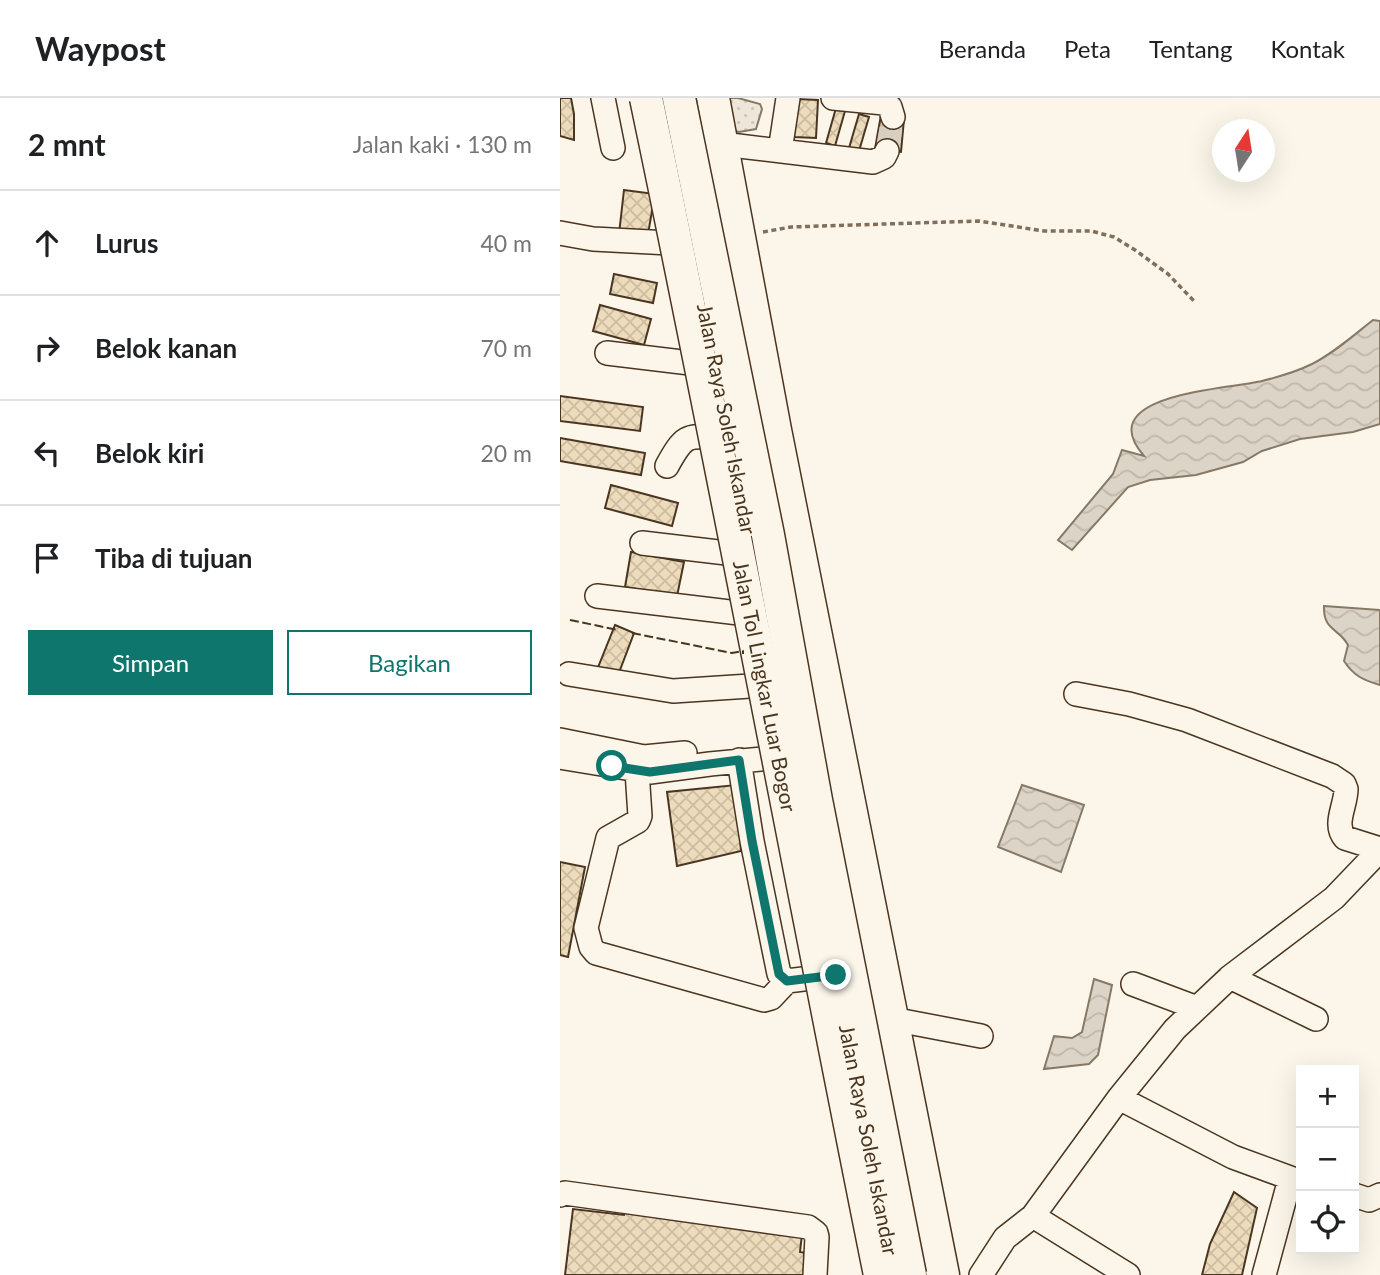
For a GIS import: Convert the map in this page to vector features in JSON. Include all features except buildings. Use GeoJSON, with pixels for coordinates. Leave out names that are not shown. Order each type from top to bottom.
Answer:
{"type":"FeatureCollection","features":[{"type":"Feature","properties":{"kind":"highway","name":"Jalan Tol Lingkar Luar Bogor"},"geometry":{"type":"LineString","coordinates":[[646,98],[692,315],[880,1275]]}},
{"type":"Feature","properties":{"kind":"highway","name":"Jalan Raya Soleh Iskandar"},"geometry":{"type":"LineString","coordinates":[[661,98],[896,1275]]}},
{"type":"Feature","properties":{"kind":"highway","name":"Jalan Tol Lingkar Luar Bogor"},"geometry":{"type":"LineString","coordinates":[[679,98],[768,535],[816,800],[910,1275]]}},
{"type":"Feature","properties":{"kind":"highway"},"geometry":{"type":"LineString","coordinates":[[713,98],[775,430],[943,1275]]}},
{"type":"Feature","properties":{"kind":"street"},"geometry":{"type":"LineString","coordinates":[[603,98],[613,148]]}},
{"type":"Feature","properties":{"kind":"street"},"geometry":{"type":"LineString","coordinates":[[780,151],[788,98]]}},
{"type":"Feature","properties":{"kind":"street"},"geometry":{"type":"LineString","coordinates":[[833,98],[884,103],[890,107],[893,117]]}},
{"type":"Feature","properties":{"kind":"street"},"geometry":{"type":"LineString","coordinates":[[722,144],[873,162],[884,157],[887,150]]}},
{"type":"Feature","properties":{"kind":"street"},"geometry":{"type":"LineString","coordinates":[[560,233],[593,239],[692,244]]}},
{"type":"Feature","properties":{"kind":"street"},"geometry":{"type":"LineString","coordinates":[[607,353],[715,366]]}},
{"type":"Feature","properties":{"kind":"street"},"geometry":{"type":"LineString","coordinates":[[667,466],[680,442],[688,438],[728,438]]}},
{"type":"Feature","properties":{"kind":"street"},"geometry":{"type":"LineString","coordinates":[[642,543],[752,556]]}},
{"type":"Feature","properties":{"kind":"street"},"geometry":{"type":"LineString","coordinates":[[597,596],[764,616]]}},
{"type":"Feature","properties":{"kind":"street"},"geometry":{"type":"LineString","coordinates":[[569,674],[673,691],[750,686],[777,680]]}},
{"type":"Feature","properties":{"kind":"street"},"geometry":{"type":"LineString","coordinates":[[981,1275],[1005,1238],[1034,1216],[1119,1098],[1175,1029],[1230,977],[1334,898],[1380,849],[1345,838],[1341,834],[1339,824],[1346,789],[1344,784],[1332,776],[1187,720],[1129,704],[1076,694]]}},
{"type":"Feature","properties":{"kind":"street"},"geometry":{"type":"LineString","coordinates":[[560,740],[643,757],[791,749]]}},
{"type":"Feature","properties":{"kind":"street"},"geometry":{"type":"LineString","coordinates":[[560,757],[650,772],[739,760],[791,749]]}},
{"type":"Feature","properties":{"kind":"street"},"geometry":{"type":"LineString","coordinates":[[739,760],[752,841],[779,974],[787,981]]}},
{"type":"Feature","properties":{"kind":"street"},"geometry":{"type":"LineString","coordinates":[[638,771],[640,816],[638,821],[608,838],[586,928],[591,947],[596,953],[764,1000],[771,998],[787,981],[836,975]]}},
{"type":"Feature","properties":{"kind":"street"},"geometry":{"type":"LineString","coordinates":[[1230,977],[1316,1020]]}},
{"type":"Feature","properties":{"kind":"street"},"geometry":{"type":"LineString","coordinates":[[1133,985],[1197,1007]]}},
{"type":"Feature","properties":{"kind":"street"},"geometry":{"type":"LineString","coordinates":[[892,1019],[981,1036]]}},
{"type":"Feature","properties":{"kind":"street"},"geometry":{"type":"LineString","coordinates":[[1119,1098],[1233,1157],[1296,1181],[1264,1275]]}},
{"type":"Feature","properties":{"kind":"street"},"geometry":{"type":"LineString","coordinates":[[560,1195],[565,1193],[808,1227],[817,1237],[815,1275]]}},
{"type":"Feature","properties":{"kind":"street"},"geometry":{"type":"LineString","coordinates":[[1359,1197],[1369,1200],[1380,1195]]}},
{"type":"Feature","properties":{"kind":"street"},"geometry":{"type":"LineString","coordinates":[[1034,1216],[1128,1275]]}},
{"type":"Feature","properties":{"kind":"path"},"geometry":{"type":"LineString","coordinates":[[740,235],[791,227],[979,221],[1044,230],[1091,231],[1114,237],[1135,250],[1168,274],[1194,301]]}},
{"type":"Feature","properties":{"kind":"shaded area"},"geometry":{"type":"Polygon","coordinates":[[[720,98],[738,98],[760,104],[762,109],[756,129],[739,132],[729,129],[720,98]]]}},
{"type":"Feature","properties":{"kind":"water"},"geometry":{"type":"Polygon","coordinates":[[[1373,320],[1380,321],[1380,424],[1353,432],[1300,439],[1262,451],[1243,462],[1196,475],[1150,480],[1128,487],[1072,550],[1058,540],[1113,474],[1122,450],[1144,456],[1132,435],[1135,419],[1149,407],[1171,398],[1262,381],[1301,369],[1328,355],[1373,320]]]}},
{"type":"Feature","properties":{"kind":"water"},"geometry":{"type":"Polygon","coordinates":[[[1324,606],[1380,610],[1380,685],[1359,677],[1344,661],[1348,645],[1329,625],[1324,606]]]}},
{"type":"Feature","properties":{"kind":"water"},"geometry":{"type":"Polygon","coordinates":[[[1022,785],[1084,805],[1061,872],[998,847],[1022,785]]]}},
{"type":"Feature","properties":{"kind":"water"},"geometry":{"type":"Polygon","coordinates":[[[1094,979],[1112,985],[1098,1055],[1089,1064],[1044,1069],[1054,1036],[1072,1038],[1082,1032],[1094,979]]]}},
{"type":"Feature","properties":{"kind":"tunnel"},"geometry":{"type":"LineString","coordinates":[[887,151],[893,117]]}},
{"type":"Feature","properties":{"kind":"fence"},"geometry":{"type":"LineString","coordinates":[[570,620],[618,630]]}},
{"type":"Feature","properties":{"kind":"fence"},"geometry":{"type":"LineString","coordinates":[[632,633],[732,653],[743,651],[743,654]]}},
{"type":"Feature","properties":{"kind":"route"},"geometry":{"type":"LineString","coordinates":[[612,766],[650,772],[739,760],[752,841],[779,974],[787,981],[836,975]]}}]}
